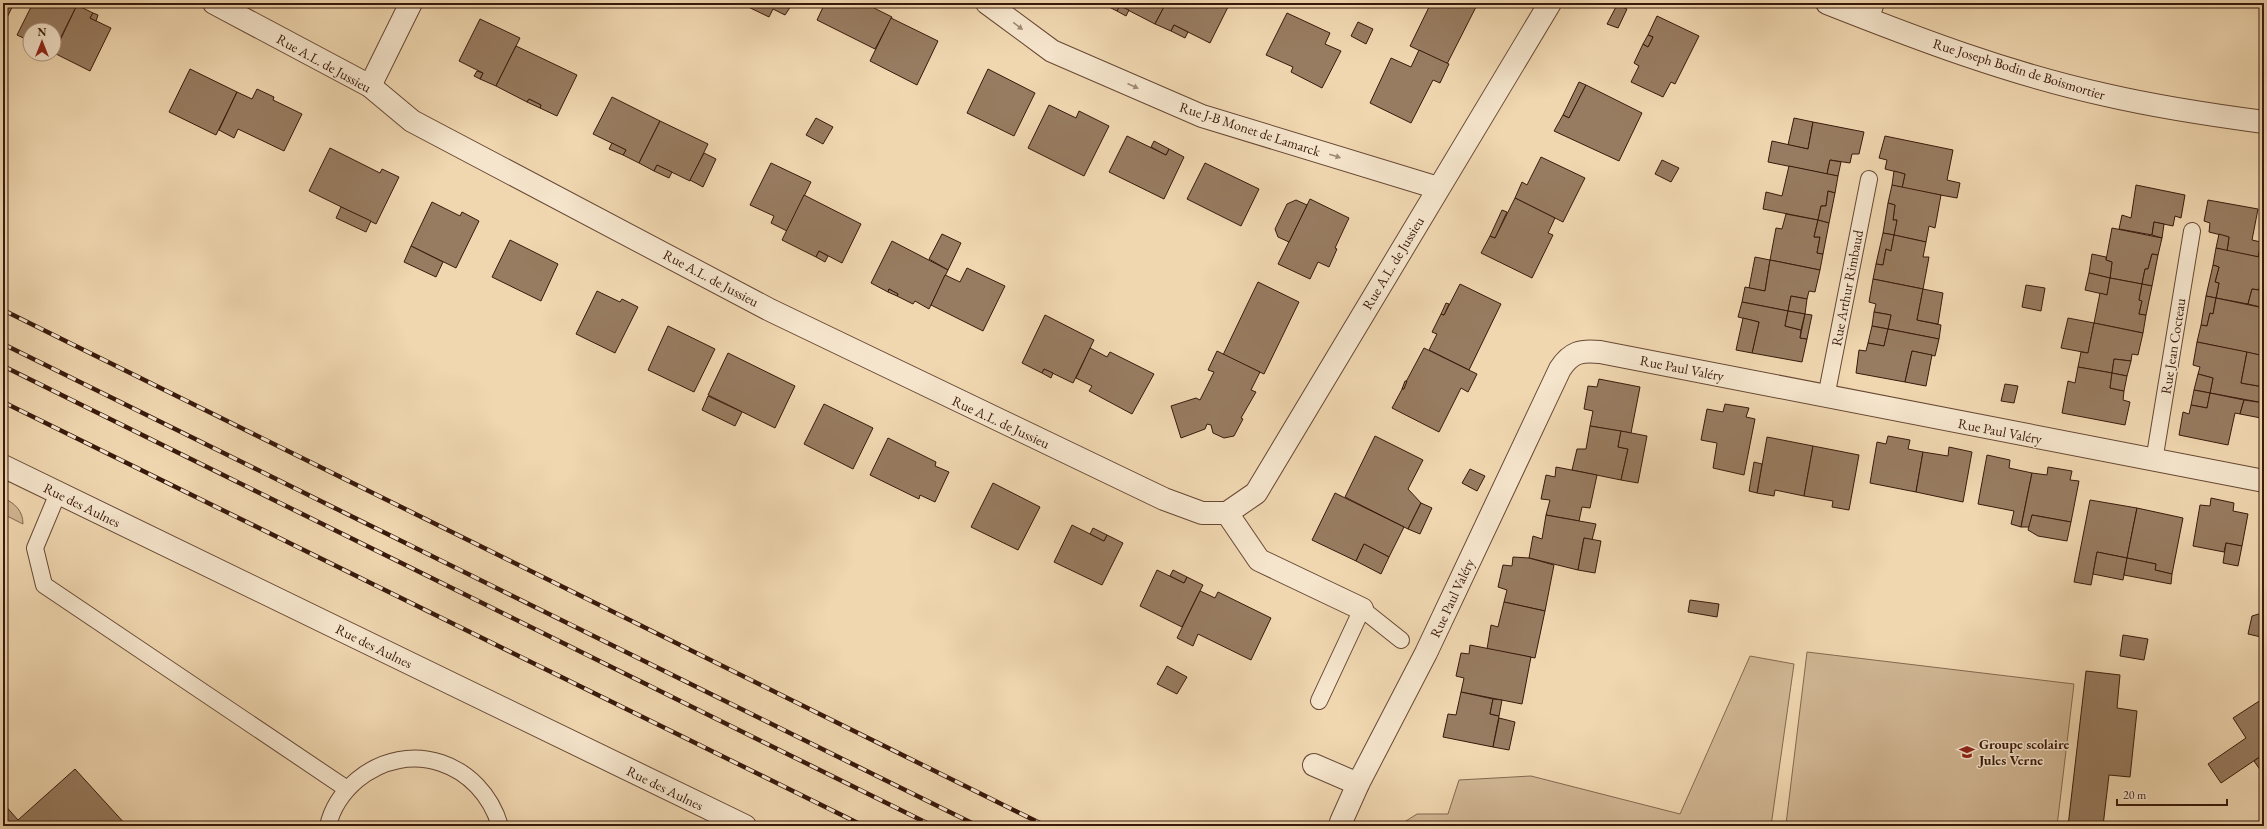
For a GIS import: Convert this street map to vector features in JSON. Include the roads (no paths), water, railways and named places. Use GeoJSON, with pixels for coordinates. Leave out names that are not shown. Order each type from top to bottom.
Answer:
{"type":"FeatureCollection","features":[{"type":"Feature","properties":{"kind":"street","name":"Rue A.L. de Jussieu"},"geometry":{"type":"LineString","coordinates":[[214,3],[370,86],[412,121],[770,310],[1164,499],[1202,513],[1227,513],[1256,492],[1550,3]]}},
{"type":"Feature","properties":{"kind":"street"},"geometry":{"type":"LineString","coordinates":[[370,86],[411,3]]}},
{"type":"Feature","properties":{"kind":"street","name":"Rue J-B Monet de Lamarck"},"geometry":{"type":"LineString","coordinates":[[987,3],[1052,51],[1202,116],[1438,188]]}},
{"type":"Feature","properties":{"kind":"street","name":"Rue Joseph Bodin de Boismortier"},"geometry":{"type":"LineString","coordinates":[[1828,3],[1873,11],[1957,52],[2084,90],[2156,105],[2264,122]]}},
{"type":"Feature","properties":{"kind":"street","name":"Rue Paul Valéry"},"geometry":{"type":"LineString","coordinates":[[1341,822],[1358,784],[1426,652],[1567,359],[1575,353],[1586,351],[1600,352],[2264,482]]}},
{"type":"Feature","properties":{"kind":"street","name":"Rue des Aulnes"},"geometry":{"type":"LineString","coordinates":[[3,466],[744,826]]}},
{"type":"Feature","properties":{"kind":"street"},"geometry":{"type":"LineString","coordinates":[[1227,513],[1259,560],[1362,609]]}},
{"type":"Feature","properties":{"kind":"street"},"geometry":{"type":"LineString","coordinates":[[1314,765],[1358,784]]}},
{"type":"Feature","properties":{"kind":"lane","name":"Rue Arthur Rimbaud"},"geometry":{"type":"LineString","coordinates":[[1826,397],[1869,179]]}},
{"type":"Feature","properties":{"kind":"lane","name":"Rue Jean Cocteau"},"geometry":{"type":"LineString","coordinates":[[2154,461],[2192,230]]}},
{"type":"Feature","properties":{"kind":"lane"},"geometry":{"type":"LineString","coordinates":[[58,492],[35,548],[44,585],[346,789]]}},
{"type":"Feature","properties":{"kind":"lane"},"geometry":{"type":"LineString","coordinates":[[1319,701],[1362,609],[1401,640]]}},
{"type":"Feature","properties":{"kind":"lane"},"geometry":{"type":"LineString","coordinates":[[328,826],[331,814],[346,789],[369,770],[397,760],[426,759],[454,767],[478,784],[495,808],[500,826]]}},
{"type":"Feature","properties":{"kind":"railway"},"geometry":{"type":"LineString","coordinates":[[3,310],[1046,826]]}},
{"type":"Feature","properties":{"kind":"railway"},"geometry":{"type":"LineString","coordinates":[[3,344],[978,826]]}},
{"type":"Feature","properties":{"kind":"railway"},"geometry":{"type":"LineString","coordinates":[[3,366],[933,826]]}},
{"type":"Feature","properties":{"kind":"railway"},"geometry":{"type":"LineString","coordinates":[[3,402],[864,826]]}},
{"type":"Feature","properties":{"kind":"place","name":"Groupe scolaire Jules Verne"},"geometry":{"type":"Point","coordinates":[1967,752]}}]}
